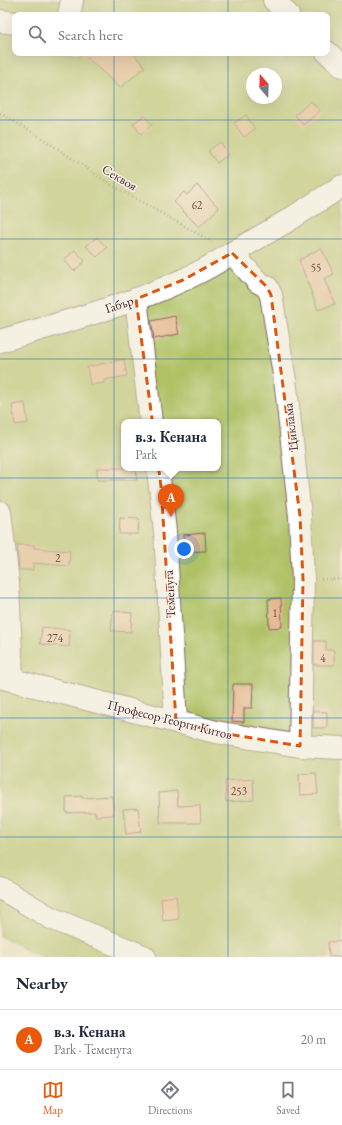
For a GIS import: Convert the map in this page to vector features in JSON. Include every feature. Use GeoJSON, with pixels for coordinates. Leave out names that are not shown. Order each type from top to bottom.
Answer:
{"type":"FeatureCollection","features":[{"type":"Feature","properties":{"kind":"street"},"geometry":{"type":"LineString","coordinates":[[70,12],[72,0]]}},
{"type":"Feature","properties":{"kind":"street"},"geometry":{"type":"LineString","coordinates":[[274,0],[285,12]]}},
{"type":"Feature","properties":{"kind":"street"},"geometry":{"type":"LineString","coordinates":[[0,21],[12,22]]}},
{"type":"Feature","properties":{"kind":"street"},"geometry":{"type":"LineString","coordinates":[[330,55],[342,66]]}},
{"type":"Feature","properties":{"kind":"street"},"geometry":{"type":"LineString","coordinates":[[232,253],[289,220],[342,186]]}},
{"type":"Feature","properties":{"kind":"street","name":"Габър"},"geometry":{"type":"LineString","coordinates":[[0,341],[136,299],[183,280],[217,263],[232,253]]}},
{"type":"Feature","properties":{"kind":"street","name":"Циклама"},"geometry":{"type":"LineString","coordinates":[[232,253],[258,282],[267,287],[271,295],[286,387],[300,516],[303,572],[300,746]]}},
{"type":"Feature","properties":{"kind":"street"},"geometry":{"type":"LineString","coordinates":[[136,299],[152,419]]}},
{"type":"Feature","properties":{"kind":"street","name":"Теменуга"},"geometry":{"type":"LineString","coordinates":[[158,471],[165,532],[176,721]]}},
{"type":"Feature","properties":{"kind":"street"},"geometry":{"type":"LineString","coordinates":[[0,512],[8,583],[6,678]]}},
{"type":"Feature","properties":{"kind":"street","name":"Професор Георги Китов"},"geometry":{"type":"LineString","coordinates":[[6,678],[216,732],[300,746],[342,748]]}},
{"type":"Feature","properties":{"kind":"street"},"geometry":{"type":"LineString","coordinates":[[0,888],[51,918],[145,957]]}},
{"type":"Feature","properties":{"kind":"path","name":"Секвоя"},"geometry":{"type":"LineString","coordinates":[[0,113],[37,135],[110,184],[232,253]]}},
{"type":"Feature","properties":{"kind":"highlighted area"},"geometry":{"type":"Polygon","coordinates":[[[232,253],[267,287],[271,295],[300,516],[303,580],[300,746],[216,732],[176,721],[161,486],[136,299],[183,280],[232,253]]]}},
{"type":"Feature","properties":{"kind":"green space"},"geometry":{"type":"Polygon","coordinates":[[[0,0],[342,0],[342,957],[43,957],[0,936],[0,0]]]}},
{"type":"Feature","properties":{"kind":"building"},"geometry":{"type":"Polygon","coordinates":[[[85,56],[136,56],[145,67],[120,88],[85,56]]]}},
{"type":"Feature","properties":{"kind":"building"},"geometry":{"type":"Polygon","coordinates":[[[311,101],[320,111],[303,125],[295,115],[311,101]]]}},
{"type":"Feature","properties":{"kind":"building"},"geometry":{"type":"Polygon","coordinates":[[[144,115],[152,125],[141,134],[133,124],[144,115]]]}},
{"type":"Feature","properties":{"kind":"building"},"geometry":{"type":"Polygon","coordinates":[[[246,115],[255,129],[244,137],[234,123],[246,115]]]}},
{"type":"Feature","properties":{"kind":"building"},"geometry":{"type":"Polygon","coordinates":[[[220,142],[229,154],[217,163],[208,151],[220,142]]]}},
{"type":"Feature","properties":{"kind":"building"},"geometry":{"type":"Polygon","coordinates":[[[197,185],[219,208],[199,227],[174,202],[184,192],[187,195],[197,185]]]}},
{"type":"Feature","properties":{"kind":"building"},"geometry":{"type":"Polygon","coordinates":[[[97,237],[107,248],[97,257],[86,246],[97,237]]]}},
{"type":"Feature","properties":{"kind":"building"},"geometry":{"type":"Polygon","coordinates":[[[321,248],[334,274],[324,279],[335,304],[318,310],[299,260],[321,248]]]}},
{"type":"Feature","properties":{"kind":"building"},"geometry":{"type":"Polygon","coordinates":[[[75,250],[85,261],[74,271],[64,260],[75,250]]]}},
{"type":"Feature","properties":{"kind":"building"},"geometry":{"type":"Polygon","coordinates":[[[175,316],[179,334],[154,339],[151,321],[175,316]]]}},
{"type":"Feature","properties":{"kind":"building"},"geometry":{"type":"Polygon","coordinates":[[[124,359],[127,376],[104,380],[104,383],[90,385],[87,367],[124,359]]]}},
{"type":"Feature","properties":{"kind":"building"},"geometry":{"type":"Polygon","coordinates":[[[25,403],[28,423],[15,425],[12,405],[25,403]]]}},
{"type":"Feature","properties":{"kind":"building"},"geometry":{"type":"Polygon","coordinates":[[[97,468],[121,468],[121,471],[136,471],[137,480],[97,480],[97,468]]]}},
{"type":"Feature","properties":{"kind":"building"},"geometry":{"type":"Polygon","coordinates":[[[120,518],[139,519],[138,534],[119,534],[120,518]]]}},
{"type":"Feature","properties":{"kind":"building"},"geometry":{"type":"Polygon","coordinates":[[[205,533],[206,551],[184,552],[183,535],[205,533]]]}},
{"type":"Feature","properties":{"kind":"building"},"geometry":{"type":"Polygon","coordinates":[[[17,545],[34,545],[34,548],[70,551],[69,566],[33,563],[33,570],[19,570],[17,545]]]}},
{"type":"Feature","properties":{"kind":"building"},"geometry":{"type":"Polygon","coordinates":[[[281,598],[282,627],[269,628],[268,599],[281,598]]]}},
{"type":"Feature","properties":{"kind":"building"},"geometry":{"type":"Polygon","coordinates":[[[113,611],[132,613],[131,632],[111,631],[113,611]]]}},
{"type":"Feature","properties":{"kind":"building"},"geometry":{"type":"Polygon","coordinates":[[[42,627],[70,630],[69,647],[40,644],[42,627]]]}},
{"type":"Feature","properties":{"kind":"building"},"geometry":{"type":"Polygon","coordinates":[[[314,641],[326,641],[326,650],[334,650],[334,665],[314,665],[314,641]]]}},
{"type":"Feature","properties":{"kind":"building"},"geometry":{"type":"Polygon","coordinates":[[[233,684],[253,684],[252,708],[244,708],[244,722],[232,721],[233,684]]]}},
{"type":"Feature","properties":{"kind":"building"},"geometry":{"type":"Polygon","coordinates":[[[313,711],[327,712],[327,728],[313,728],[313,711]]]}},
{"type":"Feature","properties":{"kind":"building"},"geometry":{"type":"Polygon","coordinates":[[[316,773],[318,794],[300,795],[299,774],[316,773]]]}},
{"type":"Feature","properties":{"kind":"building"},"geometry":{"type":"Polygon","coordinates":[[[253,779],[254,800],[226,802],[225,781],[253,779]]]}},
{"type":"Feature","properties":{"kind":"building"},"geometry":{"type":"Polygon","coordinates":[[[177,791],[178,806],[200,805],[201,823],[160,823],[159,793],[177,791]]]}},
{"type":"Feature","properties":{"kind":"building"},"geometry":{"type":"Polygon","coordinates":[[[82,796],[82,798],[112,796],[114,815],[96,816],[95,812],[66,813],[66,797],[82,796]]]}},
{"type":"Feature","properties":{"kind":"building"},"geometry":{"type":"Polygon","coordinates":[[[138,808],[141,832],[126,834],[123,809],[138,808]]]}},
{"type":"Feature","properties":{"kind":"building"},"geometry":{"type":"Polygon","coordinates":[[[176,896],[179,919],[163,921],[161,898],[176,896]]]}},
{"type":"Feature","properties":{"kind":"building"},"geometry":{"type":"Polygon","coordinates":[[[342,941],[342,956],[329,957],[328,942],[342,941]]]}},
{"type":"Feature","properties":{"kind":"place","name":"в.з. Кенана"},"geometry":{"type":"Point","coordinates":[171,517]}}]}
